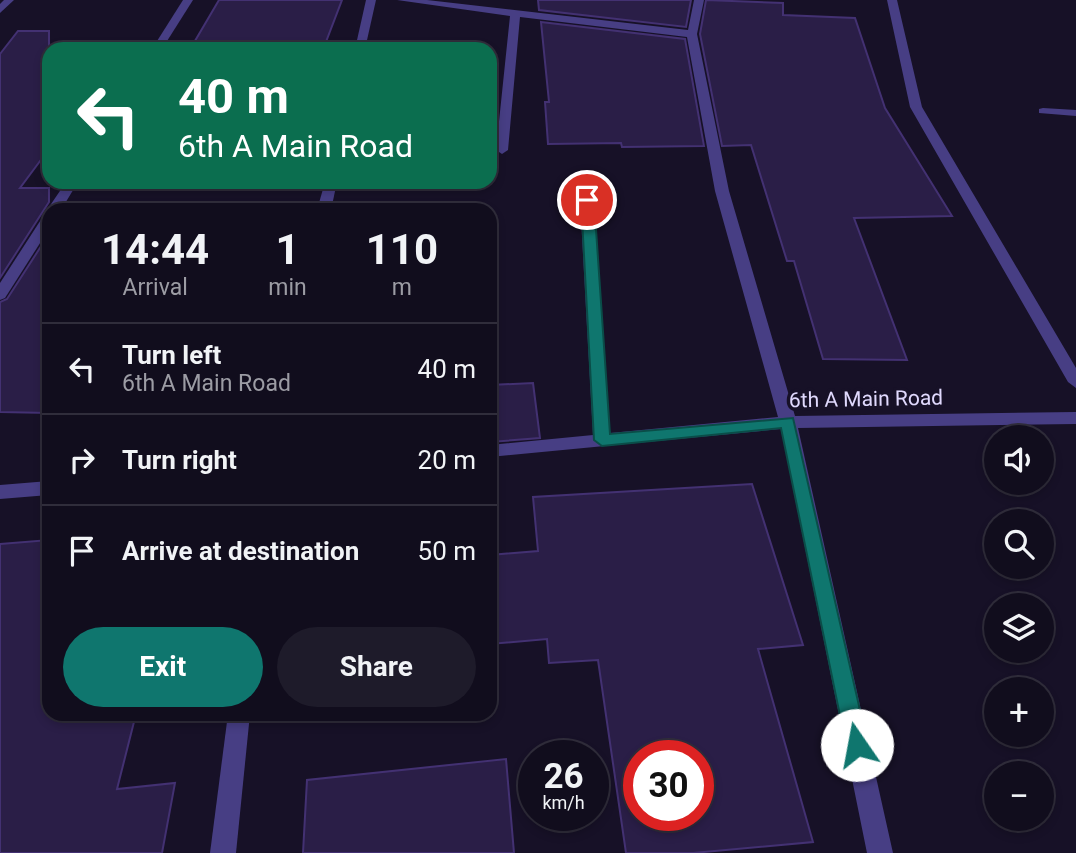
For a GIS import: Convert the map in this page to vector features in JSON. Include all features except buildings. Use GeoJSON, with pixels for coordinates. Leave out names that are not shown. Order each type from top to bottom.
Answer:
{"type":"FeatureCollection","features":[{"type":"Feature","properties":{"kind":"street"},"geometry":{"type":"LineString","coordinates":[[0,10],[9,0]]}},
{"type":"Feature","properties":{"kind":"street"},"geometry":{"type":"LineString","coordinates":[[161,42],[188,0]]}},
{"type":"Feature","properties":{"kind":"street"},"geometry":{"type":"LineString","coordinates":[[362,42],[371,0]]}},
{"type":"Feature","properties":{"kind":"street"},"geometry":{"type":"LineString","coordinates":[[402,0],[692,34]]}},
{"type":"Feature","properties":{"kind":"street"},"geometry":{"type":"LineString","coordinates":[[699,0],[692,34],[722,191],[788,422],[880,853]]}},
{"type":"Feature","properties":{"kind":"street"},"geometry":{"type":"LineString","coordinates":[[892,0],[916,107],[1076,382]]}},
{"type":"Feature","properties":{"kind":"street"},"geometry":{"type":"LineString","coordinates":[[502,150],[515,13]]}},
{"type":"Feature","properties":{"kind":"street"},"geometry":{"type":"LineString","coordinates":[[1043,111],[1076,113]]}},
{"type":"Feature","properties":{"kind":"street"},"geometry":{"type":"LineString","coordinates":[[587,200],[602,440]]}},
{"type":"Feature","properties":{"kind":"street"},"geometry":{"type":"LineString","coordinates":[[0,295],[42,229]]}},
{"type":"Feature","properties":{"kind":"street","name":"6th A Main Road"},"geometry":{"type":"LineString","coordinates":[[497,450],[788,422],[1076,418]]}},
{"type":"Feature","properties":{"kind":"street"},"geometry":{"type":"LineString","coordinates":[[0,492],[42,489]]}},
{"type":"Feature","properties":{"kind":"street"},"geometry":{"type":"LineString","coordinates":[[223,853],[238,721]]}},
{"type":"Feature","properties":{"kind":"route"},"geometry":{"type":"LineString","coordinates":[[587,200],[602,440],[788,422],[857,745]]}}]}
